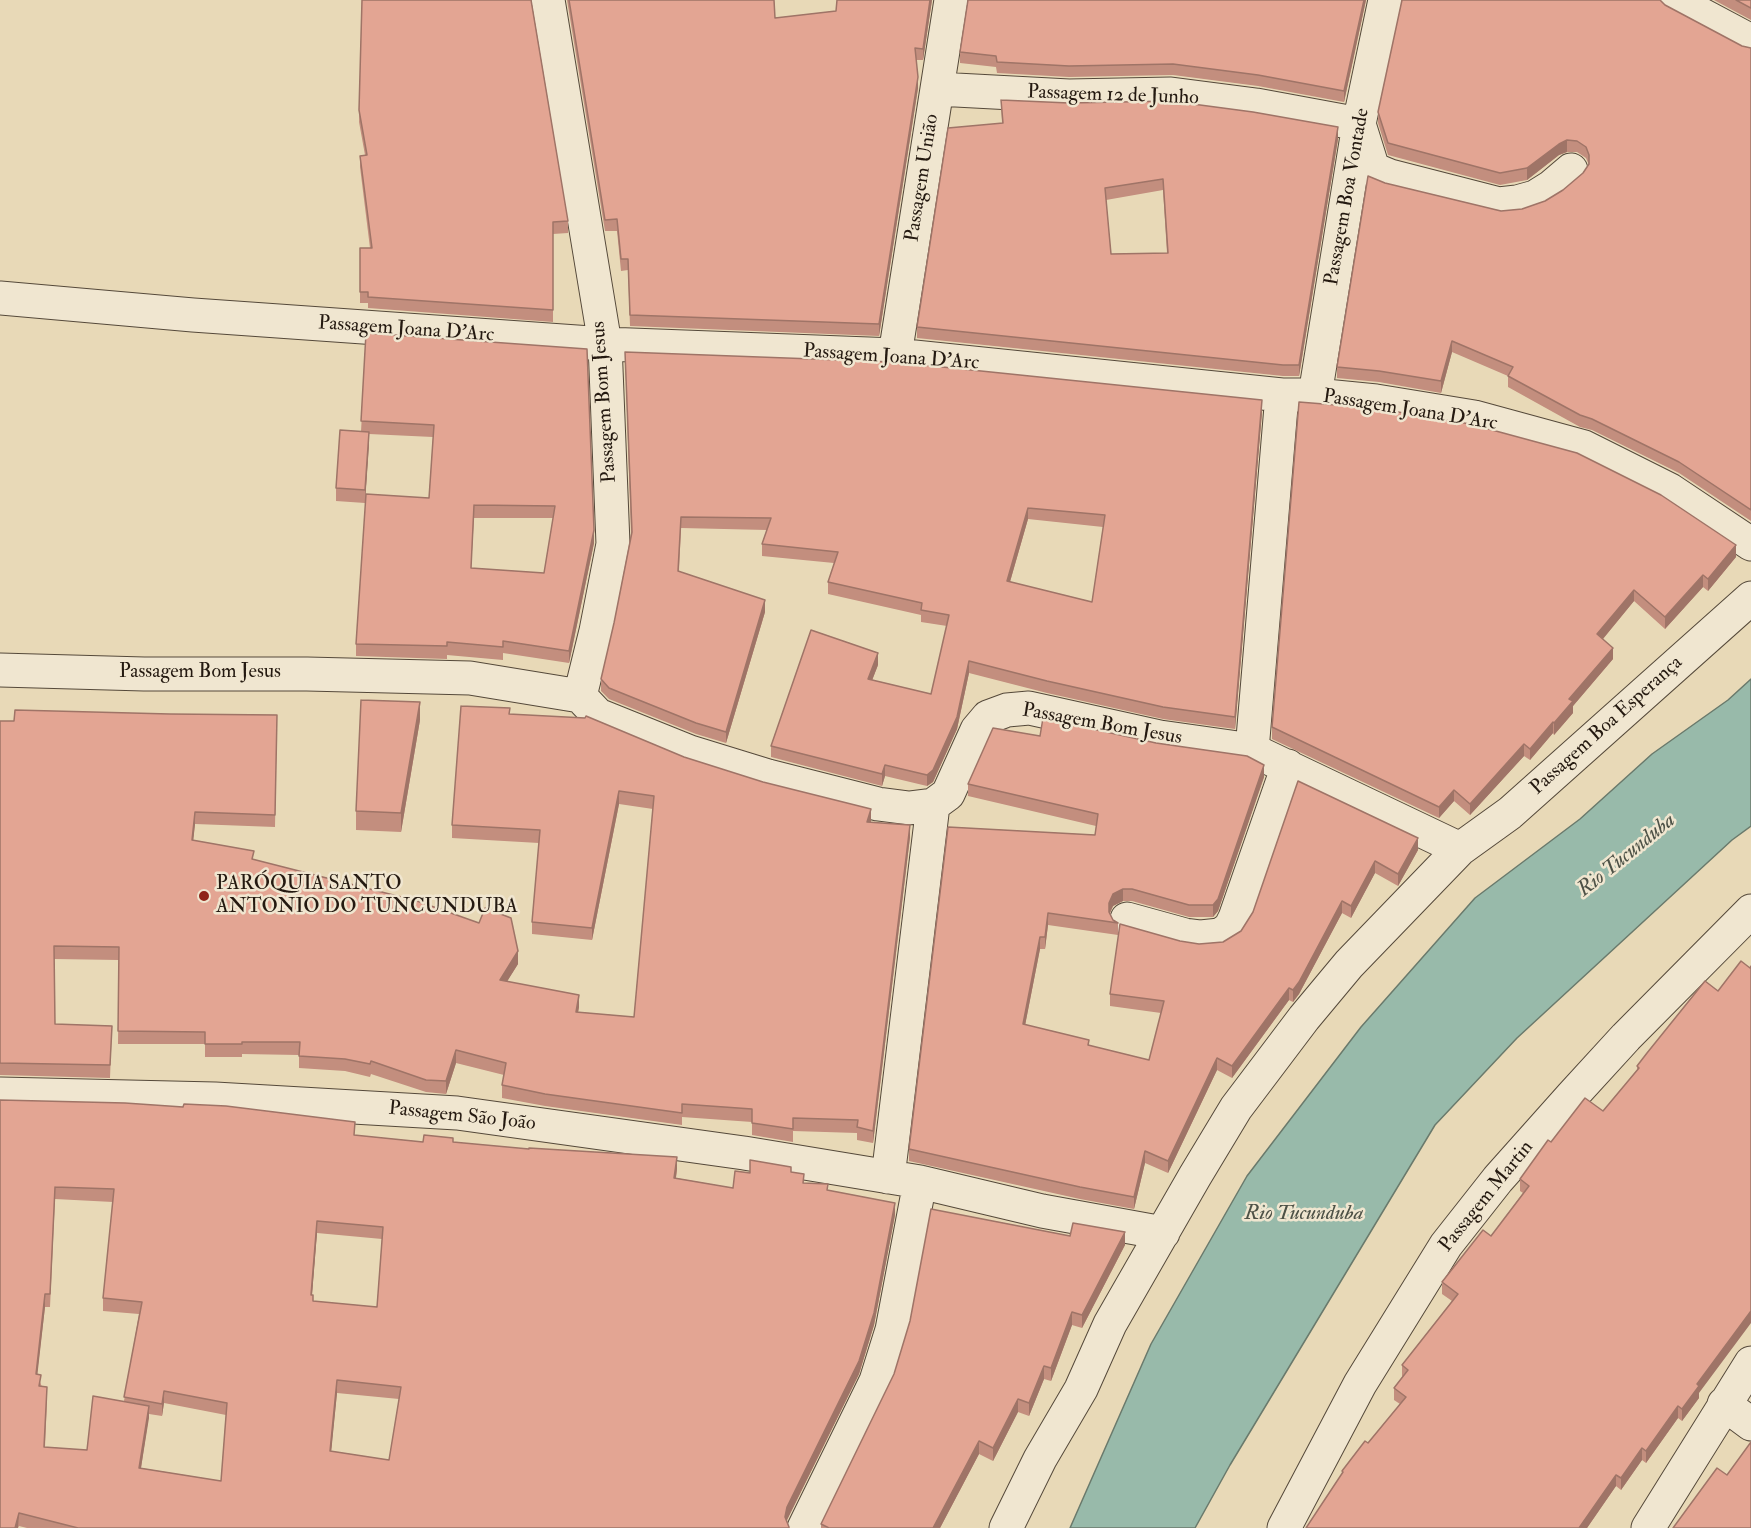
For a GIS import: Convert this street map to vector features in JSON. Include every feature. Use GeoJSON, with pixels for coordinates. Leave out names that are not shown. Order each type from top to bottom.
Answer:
{"type":"FeatureCollection","features":[{"type":"Feature","properties":{"kind":"street","name":"Passagem Bom Jesus"},"geometry":{"type":"LineString","coordinates":[[0,670],[470,678],[580,696],[596,631],[613,544],[605,344],[548,0]]}},
{"type":"Feature","properties":{"kind":"street","name":"Passagem União"},"geometry":{"type":"LineString","coordinates":[[895,355],[951,0]]}},
{"type":"Feature","properties":{"kind":"street","name":"Passagem Boa Vontade"},"geometry":{"type":"LineString","coordinates":[[1315,395],[1359,124],[1385,0]]}},
{"type":"Feature","properties":{"kind":"street"},"geometry":{"type":"LineString","coordinates":[[1674,0],[1751,41]]}},
{"type":"Feature","properties":{"kind":"street","name":"Passagem 12 de Junho"},"geometry":{"type":"LineString","coordinates":[[938,89],[1069,96],[1171,94],[1256,105],[1359,124]]}},
{"type":"Feature","properties":{"kind":"street"},"geometry":{"type":"LineString","coordinates":[[1359,124],[1373,169],[1390,176],[1499,204],[1517,202],[1535,196],[1551,187],[1571,170]]}},
{"type":"Feature","properties":{"kind":"street","name":"Passagem Joana D’Arc"},"geometry":{"type":"LineString","coordinates":[[0,298],[193,315],[605,344],[895,355],[1282,395],[1315,395],[1376,401],[1473,417],[1584,447],[1670,490],[1751,544]]}},
{"type":"Feature","properties":{"kind":"street"},"geometry":{"type":"LineString","coordinates":[[1252,750],[1282,395]]}},
{"type":"Feature","properties":{"kind":"street","name":"Passagem Boa Esperança"},"geometry":{"type":"LineString","coordinates":[[1006,1528],[1040,1459],[1081,1389],[1110,1324],[1236,1108],[1297,1027],[1349,964],[1460,849],[1510,813],[1751,598]]}},
{"type":"Feature","properties":{"kind":"street"},"geometry":{"type":"LineString","coordinates":[[580,696],[598,715],[690,752],[768,776],[878,804],[909,808],[933,805],[888,1177]]}},
{"type":"Feature","properties":{"kind":"street","name":"Passagem Bom Jesus"},"geometry":{"type":"LineString","coordinates":[[933,805],[948,794],[977,730],[988,717],[1007,710],[1029,708],[1160,737],[1252,750],[1460,849]]}},
{"type":"Feature","properties":{"kind":"street"},"geometry":{"type":"LineString","coordinates":[[1127,919],[1185,935],[1201,937],[1220,935],[1230,928],[1288,766]]}},
{"type":"Feature","properties":{"kind":"street","name":"Passagem Martin"},"geometry":{"type":"LineString","coordinates":[[1284,1528],[1360,1384],[1446,1245],[1498,1179],[1572,1096],[1626,1037],[1751,911]]}},
{"type":"Feature","properties":{"kind":"street","name":"Passagem São João"},"geometry":{"type":"LineString","coordinates":[[0,1094],[215,1100],[457,1113],[744,1153],[920,1182],[1042,1211],[1163,1233]]}},
{"type":"Feature","properties":{"kind":"street"},"geometry":{"type":"LineString","coordinates":[[804,1528],[876,1381],[892,1330],[920,1182]]}},
{"type":"Feature","properties":{"kind":"street"},"geometry":{"type":"LineString","coordinates":[[1648,1528],[1751,1363]]}},
{"type":"Feature","properties":{"kind":"street"},"geometry":{"type":"LineString","coordinates":[[1724,1404],[1751,1424]]}},
{"type":"Feature","properties":{"kind":"water","name":"Rio Tucunduba"},"geometry":{"type":"Polygon","coordinates":[[[1751,679],[1751,826],[1732,840],[1517,1038],[1435,1125],[1230,1465],[1195,1528],[1070,1528],[1151,1344],[1247,1176],[1361,1027],[1475,898],[1580,819],[1652,754],[1728,700],[1751,679]]]}},
{"type":"Feature","properties":{"kind":"building"},"geometry":{"type":"Polygon","coordinates":[[[362,0],[531,0],[568,221],[553,222],[553,310],[368,297],[368,292],[360,292],[360,248],[372,248],[360,156],[367,155],[359,110],[362,0]]]}},
{"type":"Feature","properties":{"kind":"building"},"geometry":{"type":"Polygon","coordinates":[[[569,0],[774,0],[775,18],[836,11],[837,0],[930,0],[923,49],[915,48],[918,77],[879,324],[630,315],[628,259],[621,259],[617,219],[605,220],[569,0]]]}},
{"type":"Feature","properties":{"kind":"building"},"geometry":{"type":"Polygon","coordinates":[[[968,0],[1364,0],[1344,91],[1258,75],[1173,64],[1069,66],[997,62],[996,56],[960,52],[968,0]]]}},
{"type":"Feature","properties":{"kind":"building"},"geometry":{"type":"Polygon","coordinates":[[[1402,0],[1660,0],[1665,5],[1742,46],[1751,48],[1751,510],[1679,462],[1580,415],[1508,376],[1513,367],[1452,341],[1441,381],[1337,367],[1368,176],[1385,183],[1501,211],[1522,209],[1545,201],[1563,190],[1583,173],[1589,164],[1586,147],[1577,141],[1567,140],[1559,144],[1527,168],[1500,173],[1388,143],[1378,112],[1402,0]]]}},
{"type":"Feature","properties":{"kind":"building"},"geometry":{"type":"Polygon","coordinates":[[[1736,0],[1751,0],[1751,8],[1736,0]]]}},
{"type":"Feature","properties":{"kind":"building"},"geometry":{"type":"Polygon","coordinates":[[[1001,100],[1069,103],[1170,101],[1253,112],[1338,127],[1299,365],[917,327],[948,128],[1003,123],[1001,100]],[[1163,179],[1105,188],[1111,254],[1168,253],[1163,179]]]}},
{"type":"Feature","properties":{"kind":"building"},"geometry":{"type":"Polygon","coordinates":[[[366,333],[587,349],[594,530],[569,651],[503,641],[503,647],[447,642],[447,646],[356,644],[366,494],[429,498],[434,425],[361,421],[366,333]],[[474,505],[471,568],[544,573],[555,506],[474,505]]]}},
{"type":"Feature","properties":{"kind":"building"},"geometry":{"type":"Polygon","coordinates":[[[625,352],[894,362],[1262,400],[1235,717],[1163,707],[969,661],[957,717],[933,770],[927,775],[885,765],[882,774],[771,746],[811,630],[878,653],[868,679],[931,694],[949,615],[921,610],[922,603],[828,582],[838,552],[762,544],[771,518],[681,517],[678,571],[765,600],[726,732],[696,723],[609,688],[601,679],[632,532],[625,352]],[[1028,508],[1007,581],[1092,602],[1105,515],[1028,508]]]}},
{"type":"Feature","properties":{"kind":"building"},"geometry":{"type":"Polygon","coordinates":[[[1299,402],[1374,408],[1470,424],[1577,453],[1661,495],[1736,545],[1708,579],[1703,575],[1665,617],[1634,590],[1597,634],[1613,648],[1569,699],[1573,701],[1554,723],[1530,749],[1524,744],[1470,804],[1454,790],[1439,807],[1272,727],[1299,402]]]}},
{"type":"Feature","properties":{"kind":"building"},"geometry":{"type":"Polygon","coordinates":[[[340,430],[369,432],[365,490],[336,488],[340,430]]]}},
{"type":"Feature","properties":{"kind":"building"},"geometry":{"type":"Polygon","coordinates":[[[361,700],[420,702],[401,813],[356,811],[361,700]]]}},
{"type":"Feature","properties":{"kind":"building"},"geometry":{"type":"Polygon","coordinates":[[[461,706],[510,708],[509,714],[585,718],[586,716],[684,757],[763,782],[871,809],[867,822],[910,825],[873,1131],[857,1127],[858,1120],[793,1118],[793,1129],[752,1123],[752,1109],[682,1104],[682,1113],[545,1094],[502,1085],[506,1063],[456,1050],[446,1081],[426,1080],[371,1061],[370,1064],[345,1059],[299,1056],[300,1042],[205,1044],[205,1032],[118,1031],[119,947],[54,946],[55,1024],[112,1026],[110,1065],[0,1063],[0,721],[14,721],[15,710],[277,715],[275,815],[195,812],[192,840],[254,851],[252,859],[417,901],[479,923],[485,908],[511,918],[518,951],[500,980],[579,995],[576,1012],[634,1017],[654,796],[619,791],[592,928],[532,922],[540,830],[452,825],[461,706]]]}},
{"type":"Feature","properties":{"kind":"building"},"geometry":{"type":"Polygon","coordinates":[[[1043,718],[1156,743],[1247,756],[1264,765],[1218,899],[1213,905],[1189,905],[1132,889],[1123,889],[1113,894],[1109,903],[1109,912],[1113,920],[1118,923],[1048,913],[1045,937],[1040,937],[1023,1024],[1089,1040],[1088,1045],[1149,1060],[1164,1001],[1110,994],[1120,924],[1199,944],[1223,942],[1241,931],[1253,912],[1298,781],[1418,838],[1398,874],[1375,861],[1351,906],[1342,901],[1299,982],[1293,990],[1289,988],[1232,1066],[1217,1058],[1168,1161],[1145,1151],[1134,1197],[909,1149],[948,827],[1095,835],[1098,814],[968,784],[993,728],[1040,736],[1043,718]]]}},
{"type":"Feature","properties":{"kind":"building"},"geometry":{"type":"Polygon","coordinates":[[[1741,961],[1750,968],[1751,966],[1751,1311],[1697,1384],[1699,1386],[1682,1409],[1678,1406],[1646,1451],[1642,1448],[1621,1478],[1616,1475],[1579,1528],[1306,1528],[1342,1471],[1365,1441],[1368,1443],[1406,1397],[1394,1388],[1408,1370],[1402,1365],[1458,1294],[1442,1282],[1483,1230],[1491,1236],[1529,1186],[1520,1179],[1548,1140],[1551,1142],[1585,1098],[1603,1111],[1705,981],[1718,991],[1741,961]]]}},
{"type":"Feature","properties":{"kind":"building"},"geometry":{"type":"Polygon","coordinates":[[[0,1100],[183,1107],[184,1104],[226,1106],[355,1122],[354,1135],[423,1142],[424,1135],[453,1138],[453,1142],[529,1149],[677,1157],[674,1178],[733,1188],[735,1171],[750,1173],[750,1160],[791,1167],[791,1172],[804,1174],[803,1183],[828,1184],[827,1190],[895,1203],[874,1313],[859,1361],[787,1507],[785,1517],[789,1528],[78,1528],[19,1513],[15,1528],[0,1528],[0,1100]],[[55,1187],[50,1294],[45,1294],[36,1374],[41,1375],[39,1386],[47,1387],[44,1447],[87,1450],[93,1396],[149,1406],[139,1468],[221,1481],[227,1403],[164,1391],[162,1404],[124,1397],[142,1302],[103,1298],[114,1189],[55,1187]],[[317,1221],[311,1295],[313,1295],[313,1301],[377,1307],[383,1227],[317,1221]],[[337,1380],[330,1451],[389,1460],[401,1387],[337,1380]]]}},
{"type":"Feature","properties":{"kind":"building"},"geometry":{"type":"Polygon","coordinates":[[[931,1209],[1070,1236],[1073,1223],[1125,1232],[1082,1315],[1072,1312],[1051,1368],[1044,1366],[1029,1403],[1018,1399],[993,1448],[979,1441],[933,1528],[829,1528],[821,1524],[894,1374],[910,1321],[931,1209]]]}},
{"type":"Feature","properties":{"kind":"building"},"geometry":{"type":"Polygon","coordinates":[[[1751,1442],[1751,1528],[1673,1528],[1717,1468],[1727,1475],[1751,1442]]]}},
{"type":"Feature","properties":{"kind":"place","name":"PARÓQUIA SANTO ANTONIO DO TUNCUNDUBA"},"geometry":{"type":"Point","coordinates":[204,896]}}]}
